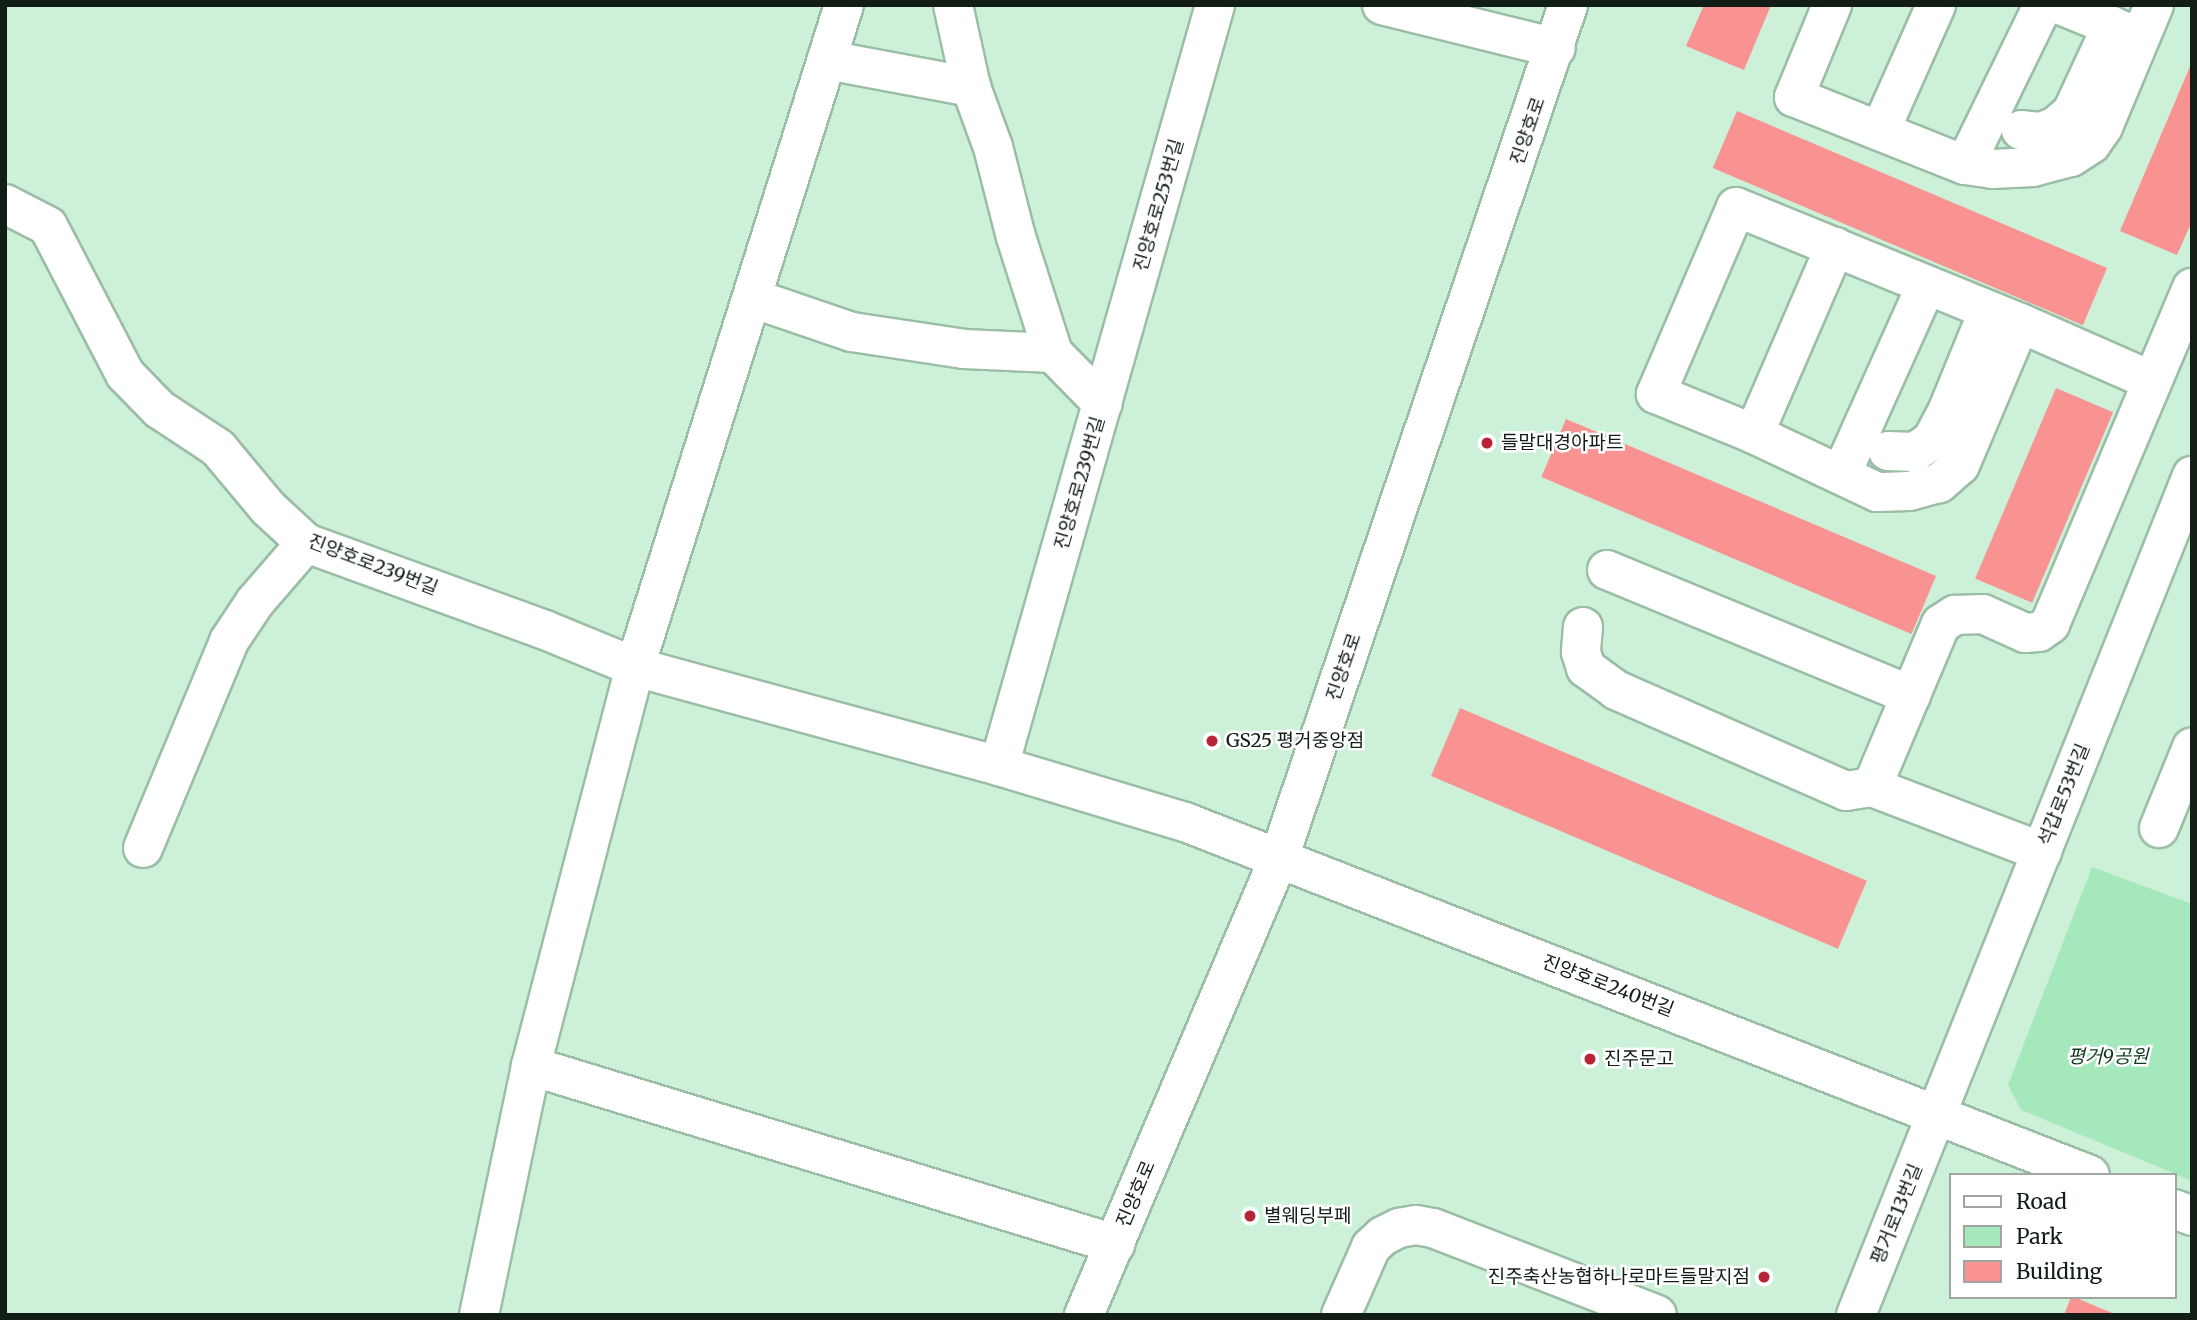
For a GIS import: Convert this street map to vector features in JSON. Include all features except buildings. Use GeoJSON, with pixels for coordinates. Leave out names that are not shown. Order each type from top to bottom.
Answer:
{"type":"FeatureCollection","features":[{"type":"Feature","properties":{"kind":"street"},"geometry":{"type":"LineString","coordinates":[[479,1315],[531,1066],[635,667],[844,5]]}},
{"type":"Feature","properties":{"kind":"street"},"geometry":{"type":"LineString","coordinates":[[751,298],[852,332],[964,349],[1053,353],[1016,237],[993,147],[971,87],[953,5]]}},
{"type":"Feature","properties":{"kind":"street","name":"진양호로253번길"},"geometry":{"type":"LineString","coordinates":[[1103,404],[1214,5]]}},
{"type":"Feature","properties":{"kind":"street"},"geometry":{"type":"LineString","coordinates":[[1382,5],[1556,48]]}},
{"type":"Feature","properties":{"kind":"street","name":"진양호로"},"geometry":{"type":"LineString","coordinates":[[1084,1315],[1279,858],[1556,48],[1568,5]]}},
{"type":"Feature","properties":{"kind":"street"},"geometry":{"type":"LineString","coordinates":[[1832,5],[1794,97],[1965,165],[1992,169],[2033,167],[2071,157],[2091,144],[2103,127],[2135,23]]}},
{"type":"Feature","properties":{"kind":"street"},"geometry":{"type":"LineString","coordinates":[[1880,131],[1936,5]]}},
{"type":"Feature","properties":{"kind":"street"},"geometry":{"type":"LineString","coordinates":[[1965,165],[2043,5]]}},
{"type":"Feature","properties":{"kind":"street"},"geometry":{"type":"LineString","coordinates":[[2060,5],[2135,23]]}},
{"type":"Feature","properties":{"kind":"street"},"geometry":{"type":"LineString","coordinates":[[2021,130],[2041,132],[2056,126],[2072,112],[2135,23]]}},
{"type":"Feature","properties":{"kind":"street"},"geometry":{"type":"LineString","coordinates":[[827,60],[971,87]]}},
{"type":"Feature","properties":{"kind":"street","name":"진양호로239번길"},"geometry":{"type":"LineString","coordinates":[[5,204],[48,226],[125,374],[159,409],[218,448],[268,508],[306,543],[635,667],[999,765],[1185,822],[1279,858]]}},
{"type":"Feature","properties":{"kind":"street"},"geometry":{"type":"LineString","coordinates":[[2004,318],[1960,465],[1939,483],[1909,491],[1877,492],[1754,434],[1656,394],[1736,207],[1835,247],[1926,286],[2004,318],[2152,381]]}},
{"type":"Feature","properties":{"kind":"street"},"geometry":{"type":"LineString","coordinates":[[1754,434],[1835,247]]}},
{"type":"Feature","properties":{"kind":"street"},"geometry":{"type":"LineString","coordinates":[[1841,475],[1926,286]]}},
{"type":"Feature","properties":{"kind":"street"},"geometry":{"type":"LineString","coordinates":[[1872,787],[1941,624],[1955,615],[1983,614],[2025,633],[2039,632],[2050,624],[2192,288]]}},
{"type":"Feature","properties":{"kind":"street"},"geometry":{"type":"LineString","coordinates":[[1888,451],[1914,452],[1932,440],[2004,318]]}},
{"type":"Feature","properties":{"kind":"street","name":"진양호로239번길"},"geometry":{"type":"LineString","coordinates":[[999,765],[1103,404],[1053,353]]}},
{"type":"Feature","properties":{"kind":"street","name":"석갑로53번길"},"geometry":{"type":"LineString","coordinates":[[1937,1114],[2192,476]]}},
{"type":"Feature","properties":{"kind":"street"},"geometry":{"type":"LineString","coordinates":[[143,848],[229,641],[255,602],[306,543]]}},
{"type":"Feature","properties":{"kind":"street"},"geometry":{"type":"LineString","coordinates":[[1606,570],[1911,695]]}},
{"type":"Feature","properties":{"kind":"street"},"geometry":{"type":"LineString","coordinates":[[1584,627],[1581,652],[1586,668],[1616,691],[1846,791],[1872,787],[2042,852]]}},
{"type":"Feature","properties":{"kind":"street"},"geometry":{"type":"LineString","coordinates":[[2159,828],[2192,747]]}},
{"type":"Feature","properties":{"kind":"street","name":"진양호로240번길"},"geometry":{"type":"LineString","coordinates":[[1279,858],[2085,1173]]}},
{"type":"Feature","properties":{"kind":"street"},"geometry":{"type":"LineString","coordinates":[[531,1066],[1115,1244]]}},
{"type":"Feature","properties":{"kind":"street","name":"평거로13번길"},"geometry":{"type":"LineString","coordinates":[[1856,1315],[1937,1114]]}},
{"type":"Feature","properties":{"kind":"street"},"geometry":{"type":"LineString","coordinates":[[1341,1315],[1371,1247],[1383,1236],[1408,1227],[1433,1228],[1598,1304],[1657,1315]]}},
{"type":"Feature","properties":{"kind":"green space","name":"평거9공원"},"geometry":{"type":"Polygon","coordinates":[[[2092,867],[2192,904],[2192,1181],[2021,1110],[2008,1085],[2092,867]]]}},
{"type":"Feature","properties":{"kind":"place","name":"들말대경아파트"},"geometry":{"type":"Point","coordinates":[1487,443]}},
{"type":"Feature","properties":{"kind":"place","name":"GS25 평거중앙점"},"geometry":{"type":"Point","coordinates":[1212,741]}},
{"type":"Feature","properties":{"kind":"place","name":"진주문고"},"geometry":{"type":"Point","coordinates":[1590,1059]}},
{"type":"Feature","properties":{"kind":"place","name":"별웨딩부페"},"geometry":{"type":"Point","coordinates":[1250,1216]}},
{"type":"Feature","properties":{"kind":"place","name":"진주축산농협하나로마트들말지점"},"geometry":{"type":"Point","coordinates":[1764,1277]}}]}
